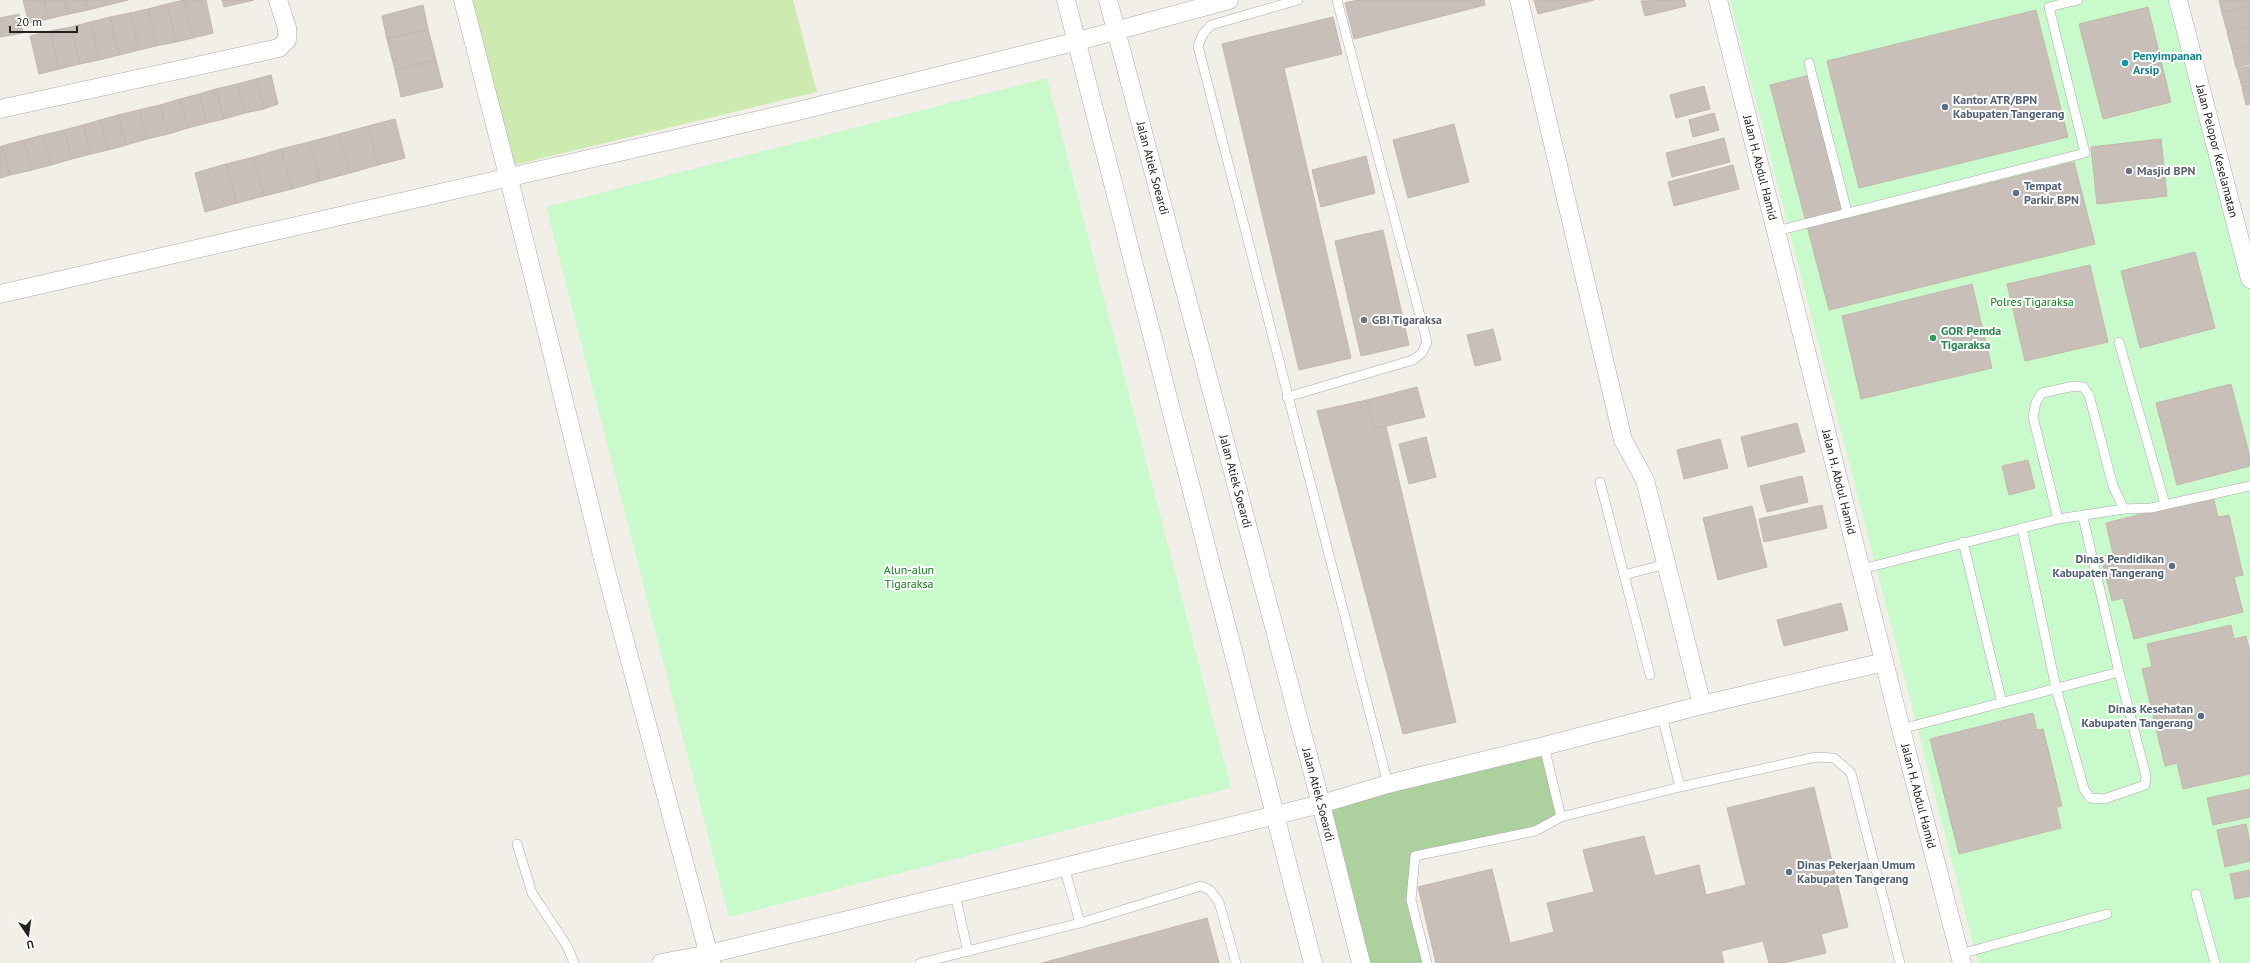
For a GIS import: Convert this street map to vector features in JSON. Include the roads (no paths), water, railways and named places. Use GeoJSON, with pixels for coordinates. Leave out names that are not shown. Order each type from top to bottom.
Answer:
{"type":"FeatureCollection","features":[{"type":"Feature","properties":{"kind":"street"},"geometry":{"type":"LineString","coordinates":[[0,108],[279,48],[287,40],[287,28],[278,0]]}},
{"type":"Feature","properties":{"kind":"street"},"geometry":{"type":"LineString","coordinates":[[463,0],[606,571],[710,958]]}},
{"type":"Feature","properties":{"kind":"street"},"geometry":{"type":"LineString","coordinates":[[1066,0],[1078,41],[1313,963]]}},
{"type":"Feature","properties":{"kind":"street","name":"Jalan Atiek Soeardi"},"geometry":{"type":"LineString","coordinates":[[1108,0],[1321,804],[1361,963]]}},
{"type":"Feature","properties":{"kind":"street"},"geometry":{"type":"LineString","coordinates":[[0,294],[509,179],[794,112],[1078,41],[1229,0]]}},
{"type":"Feature","properties":{"kind":"street"},"geometry":{"type":"LineString","coordinates":[[1519,0],[1623,440],[1645,480],[1702,705]]}},
{"type":"Feature","properties":{"kind":"street","name":"Jalan H. Abdul Hamid"},"geometry":{"type":"LineString","coordinates":[[1718,0],[1862,569],[1884,662],[1961,959]]}},
{"type":"Feature","properties":{"kind":"street","name":"Jalan Pelopor Keselamatan"},"geometry":{"type":"LineString","coordinates":[[2178,0],[2250,279]]}},
{"type":"Feature","properties":{"kind":"street"},"geometry":{"type":"LineString","coordinates":[[661,963],[710,958],[954,894],[1275,816],[1388,784],[1544,746],[1702,705],[1884,662]]}},
{"type":"Feature","properties":{"kind":"lane"},"geometry":{"type":"LineString","coordinates":[[1298,0],[1211,25],[1203,34],[1198,46],[1388,784]]}},
{"type":"Feature","properties":{"kind":"lane"},"geometry":{"type":"LineString","coordinates":[[1288,397],[1413,360],[1422,353],[1427,342],[1337,0]]}},
{"type":"Feature","properties":{"kind":"lane"},"geometry":{"type":"LineString","coordinates":[[1777,231],[1847,212],[2085,153],[2049,7],[2078,0]]}},
{"type":"Feature","properties":{"kind":"lane"},"geometry":{"type":"LineString","coordinates":[[1809,62],[1847,212]]}},
{"type":"Feature","properties":{"kind":"lane"},"geometry":{"type":"LineString","coordinates":[[2118,342],[2165,504]]}},
{"type":"Feature","properties":{"kind":"lane"},"geometry":{"type":"LineString","coordinates":[[2058,519],[2032,417],[2036,402],[2042,393],[2074,386],[2083,387],[2089,395],[2113,486],[2124,509]]}},
{"type":"Feature","properties":{"kind":"lane"},"geometry":{"type":"LineString","coordinates":[[1600,482],[1650,674]]}},
{"type":"Feature","properties":{"kind":"lane"},"geometry":{"type":"LineString","coordinates":[[1862,569],[1962,542],[2058,519],[2083,517],[2124,509],[2151,508],[2250,486]]}},
{"type":"Feature","properties":{"kind":"lane"},"geometry":{"type":"LineString","coordinates":[[2022,528],[2056,688],[2086,794],[2090,798],[2104,799],[2145,785],[2146,776],[2119,672],[2083,517]]}},
{"type":"Feature","properties":{"kind":"lane"},"geometry":{"type":"LineString","coordinates":[[1962,542],[2002,703]]}},
{"type":"Feature","properties":{"kind":"lane"},"geometry":{"type":"LineString","coordinates":[[1624,575],[1666,564]]}},
{"type":"Feature","properties":{"kind":"lane"},"geometry":{"type":"LineString","coordinates":[[1901,729],[2119,672]]}},
{"type":"Feature","properties":{"kind":"lane"},"geometry":{"type":"LineString","coordinates":[[1662,716],[1680,787]]}},
{"type":"Feature","properties":{"kind":"lane"},"geometry":{"type":"LineString","coordinates":[[1544,746],[1561,817]]}},
{"type":"Feature","properties":{"kind":"lane"},"geometry":{"type":"LineString","coordinates":[[1427,963],[1411,900],[1415,856],[1535,831],[1561,817],[1680,787],[1816,757],[1834,758],[1851,773],[1900,963]]}},
{"type":"Feature","properties":{"kind":"lane"},"geometry":{"type":"LineString","coordinates":[[517,844],[532,893],[567,946],[574,963]]}},
{"type":"Feature","properties":{"kind":"lane"},"geometry":{"type":"LineString","coordinates":[[1064,867],[1080,923]]}},
{"type":"Feature","properties":{"kind":"lane"},"geometry":{"type":"LineString","coordinates":[[920,963],[1080,923],[1201,886],[1210,890],[1219,902],[1236,963]]}},
{"type":"Feature","properties":{"kind":"lane"},"geometry":{"type":"LineString","coordinates":[[954,894],[968,952]]}},
{"type":"Feature","properties":{"kind":"lane"},"geometry":{"type":"LineString","coordinates":[[2196,894],[2215,963]]}},
{"type":"Feature","properties":{"kind":"lane"},"geometry":{"type":"LineString","coordinates":[[1961,959],[2107,914]]}},
{"type":"Feature","properties":{"kind":"place","name":"Penyimpanan Arsip"},"geometry":{"type":"Point","coordinates":[2125,63]}},
{"type":"Feature","properties":{"kind":"place","name":"Kantor ATR/BPN Kabupaten Tangerang"},"geometry":{"type":"Point","coordinates":[1945,107]}},
{"type":"Feature","properties":{"kind":"place","name":"Masjid BPN"},"geometry":{"type":"Point","coordinates":[2129,171]}},
{"type":"Feature","properties":{"kind":"place","name":"Tempat Parkir BPN"},"geometry":{"type":"Point","coordinates":[2016,193]}},
{"type":"Feature","properties":{"kind":"place","name":"GBI Tigaraksa"},"geometry":{"type":"Point","coordinates":[1364,320]}},
{"type":"Feature","properties":{"kind":"place","name":"GOR Pemda Tigaraksa"},"geometry":{"type":"Point","coordinates":[1933,338]}},
{"type":"Feature","properties":{"kind":"place","name":"Dinas Pendidikan Kabupaten Tangerang"},"geometry":{"type":"Point","coordinates":[2172,566]}},
{"type":"Feature","properties":{"kind":"place","name":"Dinas Kesehatan Kabupaten Tangerang"},"geometry":{"type":"Point","coordinates":[2201,716]}},
{"type":"Feature","properties":{"kind":"place","name":"Dinas Pekerjaan Umum Kabupaten Tangerang"},"geometry":{"type":"Point","coordinates":[1789,872]}},
{"type":"Feature","properties":{"kind":"park label","name":"Polres Tigaraksa"},"geometry":{"type":"Point","coordinates":[2032,302]}},
{"type":"Feature","properties":{"kind":"park label","name":"Alun-alun Tigaraksa"},"geometry":{"type":"Point","coordinates":[909,577]}}]}
